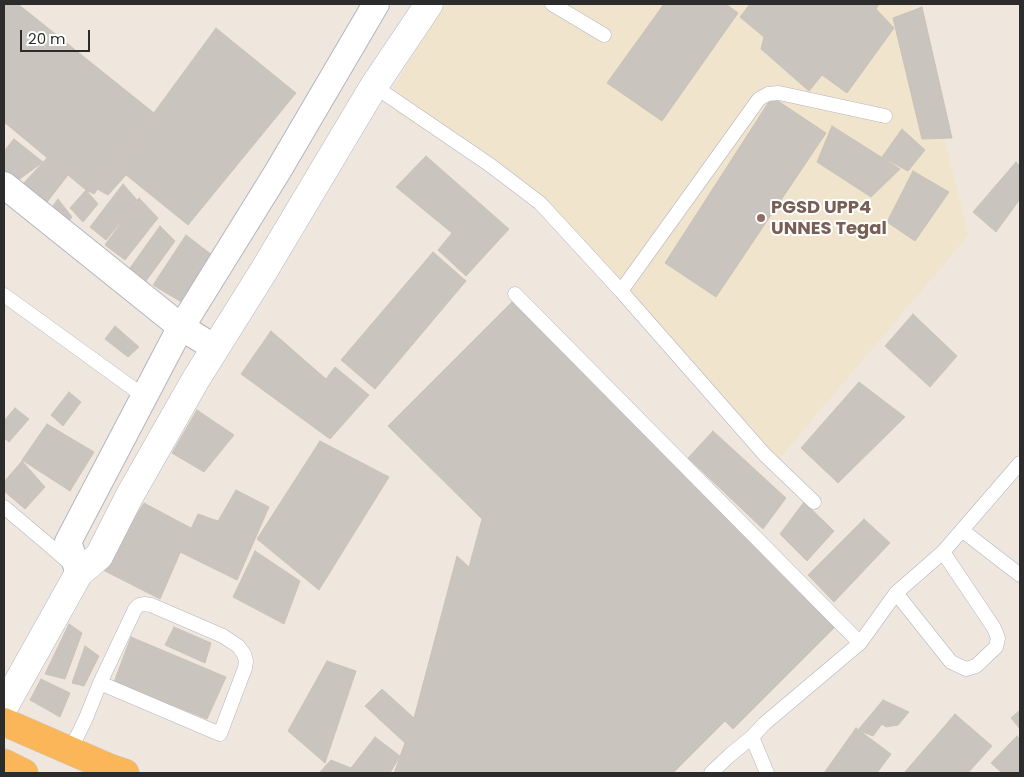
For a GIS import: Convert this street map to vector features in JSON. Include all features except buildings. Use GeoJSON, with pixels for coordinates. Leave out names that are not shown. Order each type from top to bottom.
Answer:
{"type":"FeatureCollection","features":[{"type":"Feature","properties":{"kind":"highway"},"geometry":{"type":"LineString","coordinates":[[4,722],[110,768],[126,773]]}},
{"type":"Feature","properties":{"kind":"highway"},"geometry":{"type":"LineString","coordinates":[[4,764],[24,773]]}},
{"type":"Feature","properties":{"kind":"street"},"geometry":{"type":"LineString","coordinates":[[80,572],[68,542],[181,327],[278,171],[376,4]]}},
{"type":"Feature","properties":{"kind":"street"},"geometry":{"type":"LineString","coordinates":[[4,707],[80,572],[99,556],[130,495],[196,379],[263,272],[374,86],[429,4]]}},
{"type":"Feature","properties":{"kind":"street"},"geometry":{"type":"LineString","coordinates":[[4,185],[181,327],[215,348]]}},
{"type":"Feature","properties":{"kind":"lane"},"geometry":{"type":"LineString","coordinates":[[552,4],[604,35]]}},
{"type":"Feature","properties":{"kind":"lane"},"geometry":{"type":"LineString","coordinates":[[374,86],[490,164],[540,203],[621,291],[765,455],[814,502]]}},
{"type":"Feature","properties":{"kind":"lane"},"geometry":{"type":"LineString","coordinates":[[621,291],[759,99],[768,94],[779,93],[885,116]]}},
{"type":"Feature","properties":{"kind":"lane"},"geometry":{"type":"LineString","coordinates":[[515,294],[860,643]]}},
{"type":"Feature","properties":{"kind":"lane"},"geometry":{"type":"LineString","coordinates":[[4,295],[145,397]]}},
{"type":"Feature","properties":{"kind":"lane"},"geometry":{"type":"LineString","coordinates":[[711,773],[764,724],[860,643],[896,593],[943,552],[1020,465]]}},
{"type":"Feature","properties":{"kind":"lane"},"geometry":{"type":"LineString","coordinates":[[4,507],[80,572]]}},
{"type":"Feature","properties":{"kind":"lane"},"geometry":{"type":"LineString","coordinates":[[963,531],[1020,575]]}},
{"type":"Feature","properties":{"kind":"lane"},"geometry":{"type":"LineString","coordinates":[[896,593],[951,662],[966,669],[976,666],[996,647],[998,638],[994,628],[943,552]]}},
{"type":"Feature","properties":{"kind":"lane"},"geometry":{"type":"LineString","coordinates":[[70,751],[100,683],[135,608],[139,605],[151,605],[223,636],[238,646],[244,654],[246,661],[220,734],[100,683]]}},
{"type":"Feature","properties":{"kind":"lane"},"geometry":{"type":"LineString","coordinates":[[752,737],[767,773]]}},
{"type":"Feature","properties":{"kind":"shaded area","name":"PGSD UPP4 UNNES Tegal"},"geometry":{"type":"Polygon","coordinates":[[[444,4],[910,4],[969,235],[779,459],[542,201],[396,113],[392,90],[444,4]]]}},
{"type":"Feature","properties":{"kind":"place","name":"PGSD UPP4 UNNES Tegal"},"geometry":{"type":"Point","coordinates":[761,218]}}]}
